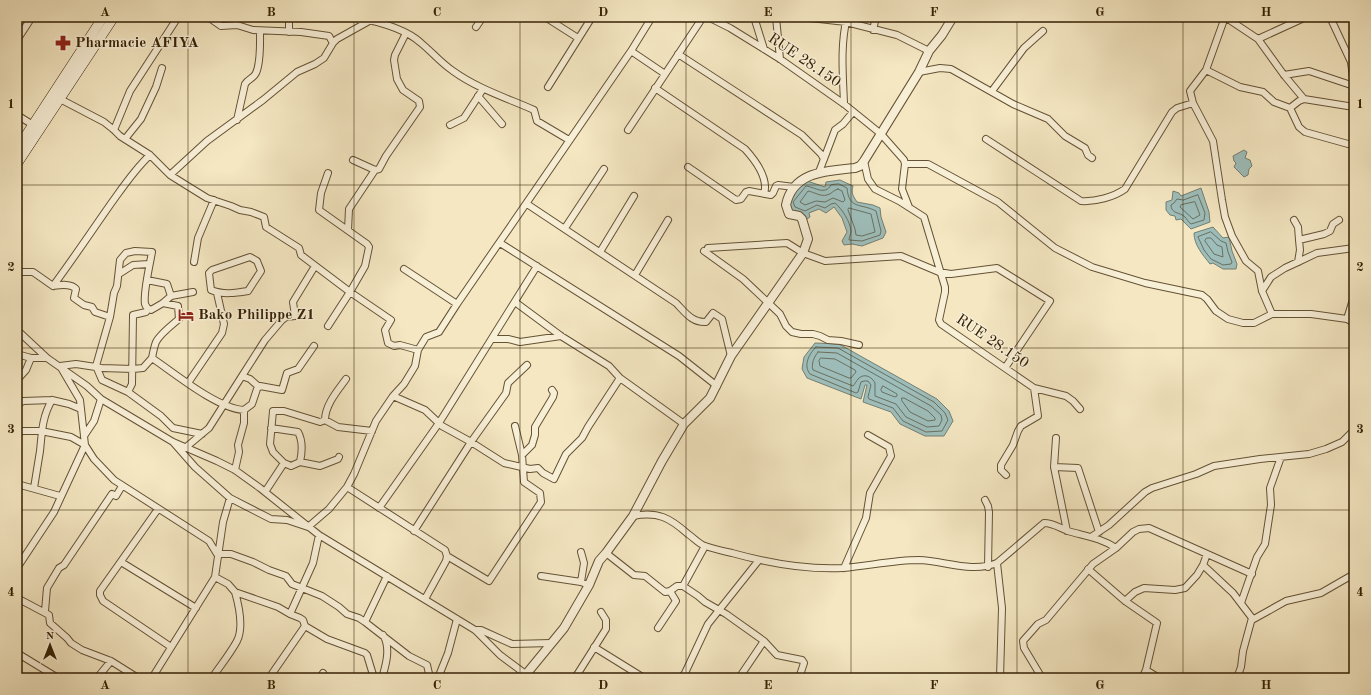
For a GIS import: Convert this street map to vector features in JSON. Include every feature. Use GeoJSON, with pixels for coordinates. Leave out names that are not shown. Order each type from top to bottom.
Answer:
{"type":"FeatureCollection","features":[{"type":"Feature","properties":{"kind":"main road"},"geometry":{"type":"LineString","coordinates":[[17,164],[114,17]]}},
{"type":"Feature","properties":{"kind":"main road"},"geometry":{"type":"LineString","coordinates":[[17,149],[99,18]]}},
{"type":"Feature","properties":{"kind":"street"},"geometry":{"type":"LineString","coordinates":[[17,40],[32,17]]}},
{"type":"Feature","properties":{"kind":"street"},"geometry":{"type":"LineString","coordinates":[[114,130],[130,91],[178,17]]}},
{"type":"Feature","properties":{"kind":"street"},"geometry":{"type":"LineString","coordinates":[[208,17],[221,26],[237,25],[260,31],[327,35],[331,38],[333,43]]}},
{"type":"Feature","properties":{"kind":"street"},"geometry":{"type":"LineString","coordinates":[[289,17],[289,32]]}},
{"type":"Feature","properties":{"kind":"street"},"geometry":{"type":"LineString","coordinates":[[356,17],[371,20],[406,33],[420,42],[453,72],[483,89],[534,110],[537,121],[569,140]]}},
{"type":"Feature","properties":{"kind":"street"},"geometry":{"type":"LineString","coordinates":[[476,27],[483,17]]}},
{"type":"Feature","properties":{"kind":"street"},"geometry":{"type":"LineString","coordinates":[[545,17],[578,38]]}},
{"type":"Feature","properties":{"kind":"street"},"geometry":{"type":"LineString","coordinates":[[548,87],[592,17]]}},
{"type":"Feature","properties":{"kind":"street"},"geometry":{"type":"LineString","coordinates":[[308,527],[329,509],[347,487],[376,421],[393,396],[404,384],[415,366],[418,350],[426,337],[440,332],[457,304],[631,51],[652,17]]}},
{"type":"Feature","properties":{"kind":"street"},"geometry":{"type":"LineString","coordinates":[[628,130],[703,17]]}},
{"type":"Feature","properties":{"kind":"street","name":"RUE 28.150"},"geometry":{"type":"LineString","coordinates":[[708,17],[780,59],[844,104],[881,134]]}},
{"type":"Feature","properties":{"kind":"street"},"geometry":{"type":"LineString","coordinates":[[754,17],[764,49]]}},
{"type":"Feature","properties":{"kind":"street"},"geometry":{"type":"LineString","coordinates":[[776,17],[780,59]]}},
{"type":"Feature","properties":{"kind":"street"},"geometry":{"type":"LineString","coordinates":[[800,17],[846,20],[873,30],[897,35],[928,51]]}},
{"type":"Feature","properties":{"kind":"street"},"geometry":{"type":"LineString","coordinates":[[873,30],[876,17]]}},
{"type":"Feature","properties":{"kind":"street"},"geometry":{"type":"LineString","coordinates":[[17,330],[47,358],[60,366],[101,399],[126,416],[185,448],[235,470],[319,535],[476,630],[500,655],[527,677],[564,628],[585,583],[599,561],[633,516],[662,461],[684,424],[710,398],[731,356],[803,253],[808,239],[802,219],[799,216],[789,214],[786,206],[794,187],[800,180],[819,172],[855,168],[864,162],[919,72],[928,51],[942,35],[952,17]]}},
{"type":"Feature","properties":{"kind":"street"},"geometry":{"type":"LineString","coordinates":[[1272,314],[1262,291],[1258,271],[1246,262],[1232,236],[1225,217],[1213,141],[1192,103],[1190,91],[1206,70],[1225,17],[1258,39],[1284,75],[1304,99]]}},
{"type":"Feature","properties":{"kind":"street"},"geometry":{"type":"LineString","coordinates":[[1258,39],[1306,17]]}},
{"type":"Feature","properties":{"kind":"street"},"geometry":{"type":"LineString","coordinates":[[1284,75],[1309,71],[1354,86],[1351,62],[1330,17]]}},
{"type":"Feature","properties":{"kind":"street"},"geometry":{"type":"LineString","coordinates":[[170,176],[207,141],[237,120],[297,72],[324,58],[337,39],[371,20]]}},
{"type":"Feature","properties":{"kind":"street"},"geometry":{"type":"LineString","coordinates":[[844,104],[842,62],[843,38],[846,20]]}},
{"type":"Feature","properties":{"kind":"street"},"geometry":{"type":"LineString","coordinates":[[237,120],[245,84],[247,80],[257,73],[260,31]]}},
{"type":"Feature","properties":{"kind":"street"},"geometry":{"type":"LineString","coordinates":[[992,91],[1024,48],[1043,31]]}},
{"type":"Feature","properties":{"kind":"street"},"geometry":{"type":"LineString","coordinates":[[348,230],[350,209],[375,170],[379,169],[386,156],[420,107],[420,101],[403,90],[397,79],[394,60],[406,33]]}},
{"type":"Feature","properties":{"kind":"street"},"geometry":{"type":"LineString","coordinates":[[631,51],[664,74]]}},
{"type":"Feature","properties":{"kind":"street"},"geometry":{"type":"LineString","coordinates":[[678,54],[802,135],[824,159]]}},
{"type":"Feature","properties":{"kind":"street"},"geometry":{"type":"LineString","coordinates":[[125,139],[141,119],[156,87],[162,68]]}},
{"type":"Feature","properties":{"kind":"street"},"geometry":{"type":"LineString","coordinates":[[919,72],[940,68],[951,69],[1013,104],[1048,119],[1065,136],[1085,148],[1088,155],[1092,158]]}},
{"type":"Feature","properties":{"kind":"street"},"geometry":{"type":"LineString","coordinates":[[1206,70],[1240,87],[1263,92],[1274,102],[1290,108],[1299,127],[1305,132],[1348,144],[1354,144]]}},
{"type":"Feature","properties":{"kind":"street"},"geometry":{"type":"LineString","coordinates":[[655,88],[745,149],[754,159],[765,182],[766,187],[764,194]]}},
{"type":"Feature","properties":{"kind":"street"},"geometry":{"type":"LineString","coordinates":[[450,125],[464,118],[483,89]]}},
{"type":"Feature","properties":{"kind":"street"},"geometry":{"type":"LineString","coordinates":[[478,96],[502,124]]}},
{"type":"Feature","properties":{"kind":"street"},"geometry":{"type":"LineString","coordinates":[[60,99],[104,122],[120,136],[150,155],[170,176],[208,198],[264,217],[266,227],[299,248],[301,255],[315,266],[391,320],[385,330],[388,343],[394,346],[400,345],[418,350]]}},
{"type":"Feature","properties":{"kind":"street"},"geometry":{"type":"LineString","coordinates":[[1290,108],[1304,99],[1354,107]]}},
{"type":"Feature","properties":{"kind":"street"},"geometry":{"type":"LineString","coordinates":[[986,139],[1081,201],[1090,202],[1120,193],[1125,189],[1172,112],[1177,108],[1192,103]]}},
{"type":"Feature","properties":{"kind":"street"},"geometry":{"type":"LineString","coordinates":[[819,172],[835,130],[843,124],[853,112]]}},
{"type":"Feature","properties":{"kind":"street"},"geometry":{"type":"LineString","coordinates":[[17,115],[33,125]]}},
{"type":"Feature","properties":{"kind":"street"},"geometry":{"type":"LineString","coordinates":[[881,134],[904,160],[905,164],[928,164],[998,202],[1055,248],[1092,267],[1145,283],[1202,295],[1216,311],[1228,319],[1244,323],[1254,323],[1272,314],[1311,314],[1347,319],[1354,323]]}},
{"type":"Feature","properties":{"kind":"street"},"geometry":{"type":"LineString","coordinates":[[53,286],[75,257],[85,239],[136,168],[150,155]]}},
{"type":"Feature","properties":{"kind":"street"},"geometry":{"type":"LineString","coordinates":[[353,160],[375,170]]}},
{"type":"Feature","properties":{"kind":"street","name":"RUE 28.150"},"geometry":{"type":"LineString","coordinates":[[864,162],[868,179],[875,189],[899,201],[924,217],[945,292],[939,320],[941,324],[1034,388]]}},
{"type":"Feature","properties":{"kind":"street","name":"RUE 28.150"},"geometry":{"type":"LineString","coordinates":[[905,164],[902,189],[910,208]]}},
{"type":"Feature","properties":{"kind":"street"},"geometry":{"type":"LineString","coordinates":[[688,167],[736,200],[741,199],[746,192],[749,191],[771,195],[774,193],[776,186],[778,185],[794,187]]}},
{"type":"Feature","properties":{"kind":"street"},"geometry":{"type":"LineString","coordinates":[[564,228],[604,169]]}},
{"type":"Feature","properties":{"kind":"street"},"geometry":{"type":"LineString","coordinates":[[328,173],[321,193],[319,210],[367,244],[369,247],[365,266],[328,326]]}},
{"type":"Feature","properties":{"kind":"street"},"geometry":{"type":"LineString","coordinates":[[600,252],[634,196]]}},
{"type":"Feature","properties":{"kind":"street"},"geometry":{"type":"LineString","coordinates":[[194,262],[198,238],[214,200]]}},
{"type":"Feature","properties":{"kind":"street"},"geometry":{"type":"LineString","coordinates":[[527,204],[676,303],[696,321],[706,322],[713,313],[722,319],[731,356]]}},
{"type":"Feature","properties":{"kind":"street"},"geometry":{"type":"LineString","coordinates":[[635,275],[668,220]]}},
{"type":"Feature","properties":{"kind":"street"},"geometry":{"type":"LineString","coordinates":[[1294,220],[1298,227],[1300,250],[1298,262]]}},
{"type":"Feature","properties":{"kind":"street"},"geometry":{"type":"LineString","coordinates":[[1299,240],[1324,234],[1330,231],[1333,224],[1339,220]]}},
{"type":"Feature","properties":{"kind":"street"},"geometry":{"type":"LineString","coordinates":[[500,243],[679,356],[717,386]]}},
{"type":"Feature","properties":{"kind":"street"},"geometry":{"type":"LineString","coordinates":[[859,346],[841,341],[828,340],[813,334],[792,332],[786,326],[780,314],[743,279],[706,250],[787,243],[803,253],[825,261],[900,256],[918,262],[939,272],[951,274],[997,268],[1050,301],[1005,368]]}},
{"type":"Feature","properties":{"kind":"street"},"geometry":{"type":"LineString","coordinates":[[1262,291],[1271,277],[1285,268],[1317,253],[1354,248]]}},
{"type":"Feature","properties":{"kind":"street"},"geometry":{"type":"LineString","coordinates":[[148,309],[145,305],[145,288],[148,280],[152,252],[135,251],[126,254],[120,260],[117,286],[114,293],[110,317],[96,366],[102,380],[128,392],[161,416],[173,428],[202,434]]}},
{"type":"Feature","properties":{"kind":"street"},"geometry":{"type":"LineString","coordinates":[[250,257],[257,261],[261,271],[248,291],[217,293],[211,290],[209,273],[212,270],[250,257]]}},
{"type":"Feature","properties":{"kind":"street"},"geometry":{"type":"LineString","coordinates":[[119,274],[133,265],[150,264]]}},
{"type":"Feature","properties":{"kind":"street"},"geometry":{"type":"LineString","coordinates":[[185,448],[209,428],[265,340],[282,320],[286,317],[294,316],[293,302],[315,266]]}},
{"type":"Feature","properties":{"kind":"street"},"geometry":{"type":"LineString","coordinates":[[379,508],[439,423],[537,266]]}},
{"type":"Feature","properties":{"kind":"street"},"geometry":{"type":"LineString","coordinates":[[404,269],[457,304]]}},
{"type":"Feature","properties":{"kind":"street"},"geometry":{"type":"LineString","coordinates":[[17,272],[33,272],[53,286],[74,286],[76,289],[74,298],[84,305],[92,307],[95,312],[110,317]]}},
{"type":"Feature","properties":{"kind":"street"},"geometry":{"type":"LineString","coordinates":[[148,280],[167,284],[171,296]]}},
{"type":"Feature","properties":{"kind":"street"},"geometry":{"type":"LineString","coordinates":[[128,392],[132,384],[133,369],[133,315],[146,312],[148,309],[151,310],[171,296],[193,292]]}},
{"type":"Feature","properties":{"kind":"street"},"geometry":{"type":"LineString","coordinates":[[188,383],[222,333],[224,324],[217,293]]}},
{"type":"Feature","properties":{"kind":"street"},"geometry":{"type":"LineString","coordinates":[[1347,319],[1354,296]]}},
{"type":"Feature","properties":{"kind":"street"},"geometry":{"type":"LineString","coordinates":[[515,302],[562,336],[609,366],[620,378],[684,424]]}},
{"type":"Feature","properties":{"kind":"street"},"geometry":{"type":"LineString","coordinates":[[60,366],[76,364],[102,368],[143,368],[152,358],[156,342],[162,333],[168,330],[178,319],[178,306],[163,303]]}},
{"type":"Feature","properties":{"kind":"street"},"geometry":{"type":"LineString","coordinates":[[492,339],[508,339],[520,342],[562,336]]}},
{"type":"Feature","properties":{"kind":"street"},"geometry":{"type":"LineString","coordinates":[[242,376],[250,379],[259,387],[261,386],[282,390],[287,374],[298,369],[314,346]]}},
{"type":"Feature","properties":{"kind":"street"},"geometry":{"type":"LineString","coordinates":[[17,354],[31,358],[47,358]]}},
{"type":"Feature","properties":{"kind":"street"},"geometry":{"type":"LineString","coordinates":[[17,380],[26,370],[31,358]]}},
{"type":"Feature","properties":{"kind":"street"},"geometry":{"type":"LineString","coordinates":[[152,358],[188,383],[224,405],[244,410]]}},
{"type":"Feature","properties":{"kind":"street"},"geometry":{"type":"LineString","coordinates":[[414,531],[471,442],[506,393],[508,383],[527,365]]}},
{"type":"Feature","properties":{"kind":"street"},"geometry":{"type":"LineString","coordinates":[[60,366],[80,400],[85,445],[94,459],[114,480],[122,486],[209,541],[217,554]]}},
{"type":"Feature","properties":{"kind":"street"},"geometry":{"type":"LineString","coordinates":[[393,396],[423,409],[439,423],[504,463],[530,469],[538,468],[543,473],[554,479],[566,454],[582,438],[620,378]]}},
{"type":"Feature","properties":{"kind":"street"},"geometry":{"type":"LineString","coordinates":[[325,420],[331,400],[346,379]]}},
{"type":"Feature","properties":{"kind":"street"},"geometry":{"type":"LineString","coordinates":[[244,410],[252,404],[259,387]]}},
{"type":"Feature","properties":{"kind":"street"},"geometry":{"type":"LineString","coordinates":[[1006,475],[1001,470],[1001,465],[1013,445],[1018,431],[1021,426],[1038,416],[1034,388],[1066,396],[1080,409]]}},
{"type":"Feature","properties":{"kind":"street"},"geometry":{"type":"LineString","coordinates":[[522,455],[532,445],[535,435],[535,427],[553,397],[554,393],[552,390]]}},
{"type":"Feature","properties":{"kind":"street"},"geometry":{"type":"LineString","coordinates":[[17,397],[23,402]]}},
{"type":"Feature","properties":{"kind":"street"},"geometry":{"type":"LineString","coordinates":[[84,436],[94,421],[101,399]]}},
{"type":"Feature","properties":{"kind":"street"},"geometry":{"type":"LineString","coordinates":[[17,405],[23,402],[52,400],[69,404],[81,410]]}},
{"type":"Feature","properties":{"kind":"street"},"geometry":{"type":"LineString","coordinates":[[34,488],[40,451],[41,431],[46,410],[52,400]]}},
{"type":"Feature","properties":{"kind":"street"},"geometry":{"type":"LineString","coordinates":[[235,470],[239,452],[238,445],[244,423],[244,410]]}},
{"type":"Feature","properties":{"kind":"street"},"geometry":{"type":"LineString","coordinates":[[339,457],[338,459],[320,466],[300,462],[291,466],[284,463],[276,456],[270,444],[273,411],[284,411],[320,422],[325,420],[338,427],[372,431]]}},
{"type":"Feature","properties":{"kind":"street"},"geometry":{"type":"LineString","coordinates":[[447,556],[489,581],[541,502],[540,494],[524,482],[522,455],[515,426]]}},
{"type":"Feature","properties":{"kind":"street"},"geometry":{"type":"LineString","coordinates":[[271,428],[298,432],[300,436],[302,454],[300,462]]}},
{"type":"Feature","properties":{"kind":"street"},"geometry":{"type":"LineString","coordinates":[[1091,537],[1109,525],[1145,492],[1152,488],[1196,474],[1214,466],[1309,454],[1326,450],[1342,442],[1354,430]]}},
{"type":"Feature","properties":{"kind":"street"},"geometry":{"type":"LineString","coordinates":[[17,434],[23,431],[41,431],[71,438],[85,445]]}},
{"type":"Feature","properties":{"kind":"street"},"geometry":{"type":"LineString","coordinates":[[844,568],[866,518],[870,493],[891,456],[889,447],[868,435]]}},
{"type":"Feature","properties":{"kind":"street"},"geometry":{"type":"LineString","coordinates":[[1056,438],[1054,467],[1067,531]]}},
{"type":"Feature","properties":{"kind":"street"},"geometry":{"type":"LineString","coordinates":[[173,442],[195,467],[230,498],[271,519],[287,520],[308,527]]}},
{"type":"Feature","properties":{"kind":"street"},"geometry":{"type":"LineString","coordinates":[[17,568],[54,512],[60,496],[85,445]]}},
{"type":"Feature","properties":{"kind":"street"},"geometry":{"type":"LineString","coordinates":[[1241,603],[1257,557],[1265,544],[1271,505],[1270,488],[1281,457]]}},
{"type":"Feature","properties":{"kind":"street"},"geometry":{"type":"LineString","coordinates":[[265,492],[284,463]]}},
{"type":"Feature","properties":{"kind":"street"},"geometry":{"type":"LineString","coordinates":[[1054,467],[1078,468],[1099,532]]}},
{"type":"Feature","properties":{"kind":"street"},"geometry":{"type":"LineString","coordinates":[[17,484],[60,496]]}},
{"type":"Feature","properties":{"kind":"street"},"geometry":{"type":"LineString","coordinates":[[45,611],[47,588],[59,568],[64,565],[112,494],[116,496],[122,486]]}},
{"type":"Feature","properties":{"kind":"street"},"geometry":{"type":"LineString","coordinates":[[347,487],[445,550],[447,556],[446,561],[424,599]]}},
{"type":"Feature","properties":{"kind":"street"},"geometry":{"type":"LineString","coordinates":[[152,678],[214,577],[223,522],[230,498]]}},
{"type":"Feature","properties":{"kind":"street"},"geometry":{"type":"LineString","coordinates":[[985,500],[989,512],[988,567]]}},
{"type":"Feature","properties":{"kind":"street"},"geometry":{"type":"LineString","coordinates":[[158,509],[100,591],[100,595],[103,601],[171,647]]}},
{"type":"Feature","properties":{"kind":"street"},"geometry":{"type":"LineString","coordinates":[[633,516],[652,514],[664,517],[679,526],[705,546],[759,560],[824,568],[844,568],[912,560],[988,567],[997,563],[1042,525],[1048,523],[1067,531],[1106,542],[1116,548]]}},
{"type":"Feature","properties":{"kind":"street"},"geometry":{"type":"LineString","coordinates":[[1042,678],[1024,648],[1023,641],[1038,624],[1046,620],[1088,569],[1116,548],[1133,532],[1144,528],[1149,528],[1252,574]]}},
{"type":"Feature","properties":{"kind":"street"},"geometry":{"type":"LineString","coordinates":[[290,614],[313,563],[319,535]]}},
{"type":"Feature","properties":{"kind":"street"},"geometry":{"type":"LineString","coordinates":[[683,586],[705,546]]}},
{"type":"Feature","properties":{"kind":"street"},"geometry":{"type":"LineString","coordinates":[[581,552],[584,563],[585,583]]}},
{"type":"Feature","properties":{"kind":"street"},"geometry":{"type":"LineString","coordinates":[[606,553],[634,575],[645,576],[665,592],[670,592],[677,586],[683,586],[764,641],[778,655],[802,660],[804,663],[800,678]]}},
{"type":"Feature","properties":{"kind":"street"},"geometry":{"type":"LineString","coordinates":[[217,554],[231,554],[253,562],[286,576],[292,584],[301,589],[322,596],[347,614],[366,622],[409,656],[427,665],[430,678]]}},
{"type":"Feature","properties":{"kind":"street"},"geometry":{"type":"LineString","coordinates":[[1125,601],[1135,592],[1144,588],[1175,590],[1185,588],[1192,582],[1203,565],[1207,554]]}},
{"type":"Feature","properties":{"kind":"street"},"geometry":{"type":"LineString","coordinates":[[681,678],[685,673],[708,624],[720,611],[759,560]]}},
{"type":"Feature","properties":{"kind":"street"},"geometry":{"type":"LineString","coordinates":[[120,562],[196,608]]}},
{"type":"Feature","properties":{"kind":"street"},"geometry":{"type":"LineString","coordinates":[[997,563],[1002,608],[1000,678]]}},
{"type":"Feature","properties":{"kind":"street"},"geometry":{"type":"LineString","coordinates":[[1203,565],[1228,588],[1251,616],[1252,620],[1237,678]]}},
{"type":"Feature","properties":{"kind":"street"},"geometry":{"type":"LineString","coordinates":[[1088,569],[1125,601],[1156,623],[1146,670],[1142,678]]}},
{"type":"Feature","properties":{"kind":"street"},"geometry":{"type":"LineString","coordinates":[[1252,620],[1286,601],[1321,593],[1354,574]]}},
{"type":"Feature","properties":{"kind":"street"},"geometry":{"type":"LineString","coordinates":[[366,622],[387,576]]}},
{"type":"Feature","properties":{"kind":"street"},"geometry":{"type":"LineString","coordinates":[[541,576],[585,583]]}},
{"type":"Feature","properties":{"kind":"street"},"geometry":{"type":"LineString","coordinates":[[212,678],[237,640],[240,626],[239,608],[235,592],[228,584],[214,577]]}},
{"type":"Feature","properties":{"kind":"street"},"geometry":{"type":"LineString","coordinates":[[235,592],[278,607],[300,618],[303,620],[305,626],[327,639],[366,654],[374,678]]}},
{"type":"Feature","properties":{"kind":"street"},"geometry":{"type":"LineString","coordinates":[[658,628],[676,601],[670,592]]}},
{"type":"Feature","properties":{"kind":"street"},"geometry":{"type":"LineString","coordinates":[[17,598],[45,611],[49,615],[50,623],[71,643],[82,650],[111,661],[138,678]]}},
{"type":"Feature","properties":{"kind":"street"},"geometry":{"type":"LineString","coordinates":[[575,678],[606,629],[606,620],[601,612]]}},
{"type":"Feature","properties":{"kind":"street"},"geometry":{"type":"LineString","coordinates":[[438,678],[448,653],[457,619]]}},
{"type":"Feature","properties":{"kind":"street"},"geometry":{"type":"LineString","coordinates":[[269,678],[305,626]]}},
{"type":"Feature","properties":{"kind":"street"},"geometry":{"type":"LineString","coordinates":[[476,630],[481,630],[512,644],[551,644]]}},
{"type":"Feature","properties":{"kind":"street"},"geometry":{"type":"LineString","coordinates":[[382,678],[387,654],[386,639],[383,634]]}},
{"type":"Feature","properties":{"kind":"street"},"geometry":{"type":"LineString","coordinates":[[739,678],[764,641]]}},
{"type":"Feature","properties":{"kind":"street"},"geometry":{"type":"LineString","coordinates":[[594,647],[644,678]]}},
{"type":"Feature","properties":{"kind":"street"},"geometry":{"type":"LineString","coordinates":[[17,653],[58,678]]}},
{"type":"Feature","properties":{"kind":"street"},"geometry":{"type":"LineString","coordinates":[[97,678],[111,661]]}},
{"type":"Feature","properties":{"kind":"street"},"geometry":{"type":"LineString","coordinates":[[1146,670],[1160,678]]}},
{"type":"Feature","properties":{"kind":"water"},"geometry":{"type":"Polygon","coordinates":[[[1244,150],[1247,152],[1245,158],[1250,160],[1252,166],[1249,169],[1248,175],[1244,177],[1234,167],[1236,163],[1233,156],[1244,150]]]}},
{"type":"Feature","properties":{"kind":"water"},"geometry":{"type":"Polygon","coordinates":[[[804,180],[825,187],[826,182],[840,180],[853,186],[852,191],[857,202],[880,208],[881,217],[886,232],[883,238],[862,246],[852,244],[844,245],[842,241],[847,232],[842,218],[834,207],[826,213],[819,209],[809,213],[810,217],[807,219],[799,212],[793,212],[788,202],[804,180]]]}},
{"type":"Feature","properties":{"kind":"water"},"geometry":{"type":"Polygon","coordinates":[[[1201,188],[1209,212],[1210,222],[1191,229],[1181,219],[1176,220],[1175,216],[1170,215],[1166,210],[1166,202],[1172,200],[1173,191],[1179,193],[1181,196],[1201,188]]]}},
{"type":"Feature","properties":{"kind":"water"},"geometry":{"type":"Polygon","coordinates":[[[1213,227],[1223,238],[1229,237],[1237,264],[1236,269],[1223,269],[1213,263],[1210,264],[1197,246],[1194,233],[1213,227]]]}},
{"type":"Feature","properties":{"kind":"water"},"geometry":{"type":"Polygon","coordinates":[[[815,343],[839,344],[937,399],[949,411],[953,421],[944,436],[925,436],[900,424],[891,412],[863,402],[867,385],[865,385],[861,399],[807,378],[802,369],[804,357],[815,343]]]}},
{"type":"Feature","properties":{"kind":"place","name":"Pharmacie AFIYA"},"geometry":{"type":"Point","coordinates":[63,43]}},
{"type":"Feature","properties":{"kind":"place","name":"Bako Philippe Z1"},"geometry":{"type":"Point","coordinates":[186,315]}}]}
